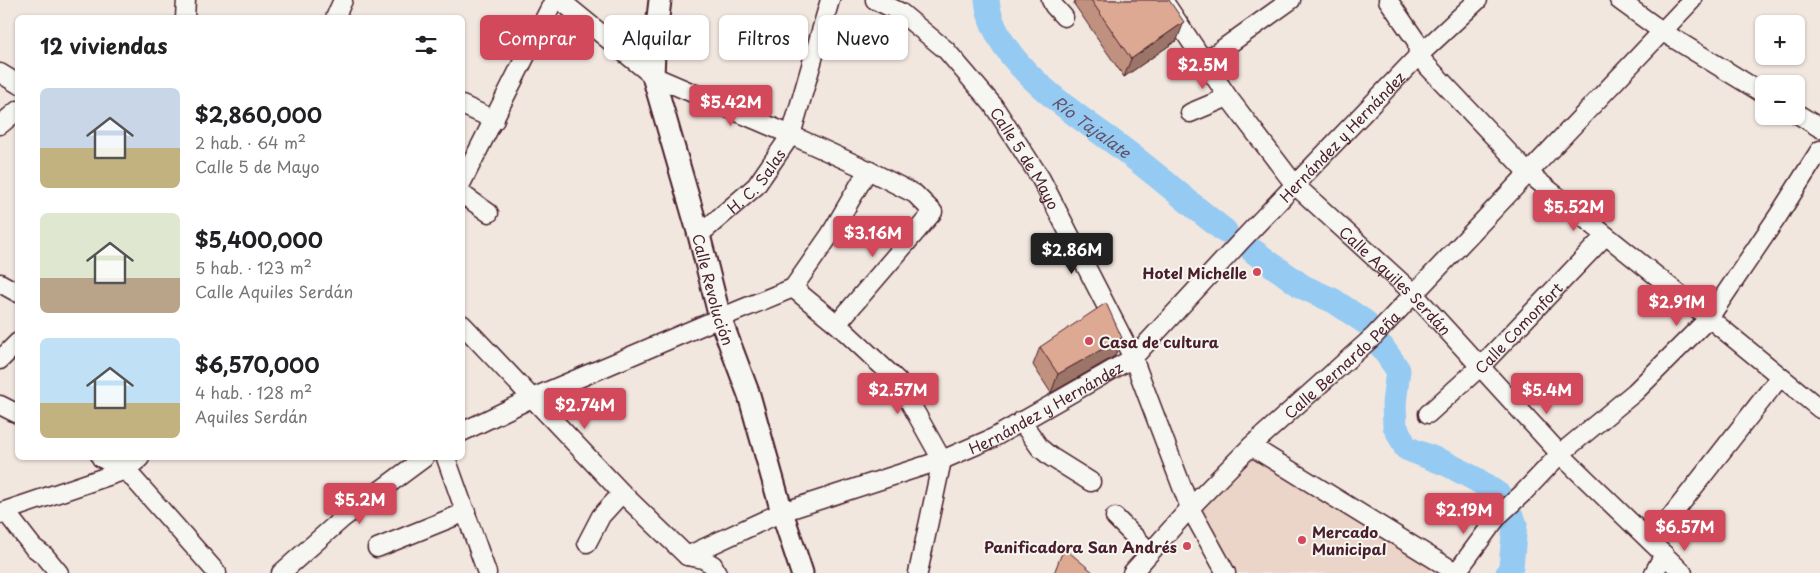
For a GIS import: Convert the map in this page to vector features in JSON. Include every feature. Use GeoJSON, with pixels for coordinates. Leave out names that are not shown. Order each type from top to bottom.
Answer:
{"type":"FeatureCollection","features":[{"type":"Feature","properties":{"kind":"main road","name":"Calle Revolución"},"geometry":{"type":"LineString","coordinates":[[660,0],[653,76],[699,235],[720,318],[749,395],[782,512],[802,573]]}},
{"type":"Feature","properties":{"kind":"street"},"geometry":{"type":"LineString","coordinates":[[185,15],[186,0]]}},
{"type":"Feature","properties":{"kind":"street"},"geometry":{"type":"LineString","coordinates":[[336,15],[344,0]]}},
{"type":"Feature","properties":{"kind":"street"},"geometry":{"type":"LineString","coordinates":[[465,176],[554,0]]}},
{"type":"Feature","properties":{"kind":"street"},"geometry":{"type":"LineString","coordinates":[[560,0],[653,76],[868,170],[915,194],[934,212],[837,324]]}},
{"type":"Feature","properties":{"kind":"street","name":"H. C. Salas"},"geometry":{"type":"LineString","coordinates":[[699,235],[756,186],[791,135],[830,0]]}},
{"type":"Feature","properties":{"kind":"street","name":"Calle 5 de Mayo"},"geometry":{"type":"LineString","coordinates":[[875,0],[900,12],[946,50],[993,105],[1041,179],[1133,358],[1190,508],[1226,573]]}},
{"type":"Feature","properties":{"kind":"street"},"geometry":{"type":"LineString","coordinates":[[1051,0],[1064,17]]}},
{"type":"Feature","properties":{"kind":"street","name":"Calle Aquiles Serdán"},"geometry":{"type":"LineString","coordinates":[[1163,0],[1228,98],[1295,185],[1413,293],[1560,454],[1684,573]]}},
{"type":"Feature","properties":{"kind":"street"},"geometry":{"type":"LineString","coordinates":[[1204,62],[1291,0]]}},
{"type":"Feature","properties":{"kind":"street"},"geometry":{"type":"LineString","coordinates":[[1388,0],[1417,42],[1418,56],[1528,173],[1820,409]]}},
{"type":"Feature","properties":{"kind":"street","name":"Hernández y Hernández"},"geometry":{"type":"LineString","coordinates":[[687,556],[782,512],[942,460],[992,438],[1133,358],[1418,56],[1478,0]]}},
{"type":"Feature","properties":{"kind":"street"},"geometry":{"type":"LineString","coordinates":[[1619,0],[1663,32],[1755,88]]}},
{"type":"Feature","properties":{"kind":"street","name":"Calle Bernardo Peña"},"geometry":{"type":"LineString","coordinates":[[1132,573],[1190,508],[1251,446],[1374,336],[1692,0]]}},
{"type":"Feature","properties":{"kind":"street"},"geometry":{"type":"LineString","coordinates":[[0,73],[15,82]]}},
{"type":"Feature","properties":{"kind":"street"},"geometry":{"type":"LineString","coordinates":[[1190,113],[1228,98]]}},
{"type":"Feature","properties":{"kind":"street"},"geometry":{"type":"LineString","coordinates":[[465,106],[495,120]]}},
{"type":"Feature","properties":{"kind":"street"},"geometry":{"type":"LineString","coordinates":[[0,125],[15,112]]}},
{"type":"Feature","properties":{"kind":"street"},"geometry":{"type":"LineString","coordinates":[[1805,119],[1820,128]]}},
{"type":"Feature","properties":{"kind":"street"},"geometry":{"type":"LineString","coordinates":[[1251,446],[1456,573],[1498,516],[1560,454],[1635,392],[1709,318],[1820,150]]}},
{"type":"Feature","properties":{"kind":"street"},"geometry":{"type":"LineString","coordinates":[[465,431],[532,398],[793,288],[830,235],[868,170]]}},
{"type":"Feature","properties":{"kind":"street"},"geometry":{"type":"LineString","coordinates":[[465,196],[489,213]]}},
{"type":"Feature","properties":{"kind":"street","name":"Calle Comonfort"},"geometry":{"type":"LineString","coordinates":[[1428,414],[1481,366],[1604,236]]}},
{"type":"Feature","properties":{"kind":"street"},"geometry":{"type":"LineString","coordinates":[[0,283],[15,292]]}},
{"type":"Feature","properties":{"kind":"street"},"geometry":{"type":"LineString","coordinates":[[793,288],[837,324],[898,381],[942,460],[918,573]]}},
{"type":"Feature","properties":{"kind":"street"},"geometry":{"type":"LineString","coordinates":[[465,327],[622,493],[687,556],[703,559],[713,565],[717,573]]}},
{"type":"Feature","properties":{"kind":"street"},"geometry":{"type":"LineString","coordinates":[[0,360],[15,345]]}},
{"type":"Feature","properties":{"kind":"street"},"geometry":{"type":"LineString","coordinates":[[1651,542],[1780,377]]}},
{"type":"Feature","properties":{"kind":"street"},"geometry":{"type":"LineString","coordinates":[[0,405],[15,412]]}},
{"type":"Feature","properties":{"kind":"street"},"geometry":{"type":"LineString","coordinates":[[1021,421],[1040,448],[1050,457],[1091,482]]}},
{"type":"Feature","properties":{"kind":"street"},"geometry":{"type":"LineString","coordinates":[[105,460],[126,470],[217,573]]}},
{"type":"Feature","properties":{"kind":"street"},"geometry":{"type":"LineString","coordinates":[[59,573],[2,512],[126,470],[138,460]]}},
{"type":"Feature","properties":{"kind":"street"},"geometry":{"type":"LineString","coordinates":[[281,573],[343,518],[421,460]]}},
{"type":"Feature","properties":{"kind":"street"},"geometry":{"type":"LineString","coordinates":[[447,460],[487,573]]}},
{"type":"Feature","properties":{"kind":"street"},"geometry":{"type":"LineString","coordinates":[[587,543],[602,516],[622,493]]}},
{"type":"Feature","properties":{"kind":"street"},"geometry":{"type":"LineString","coordinates":[[377,548],[466,512]]}},
{"type":"Feature","properties":{"kind":"street"},"geometry":{"type":"LineString","coordinates":[[1115,517],[1150,552]]}},
{"type":"Feature","properties":{"kind":"street"},"geometry":{"type":"LineString","coordinates":[[1654,573],[1664,554]]}},
{"type":"Feature","properties":{"kind":"shaded area","name":"Mercado Municipal"},"geometry":{"type":"Polygon","coordinates":[[[1257,456],[1432,569],[1427,573],[1236,573],[1201,511],[1257,456]]]}},
{"type":"Feature","properties":{"kind":"building"},"geometry":{"type":"Polygon","coordinates":[[[1091,0],[1169,0],[1184,22],[1131,59],[1091,0]]]}},
{"type":"Feature","properties":{"kind":"building"},"geometry":{"type":"Polygon","coordinates":[[[1106,303],[1122,338],[1058,374],[1040,347],[1106,303]]]}},
{"type":"Feature","properties":{"kind":"building"},"geometry":{"type":"Polygon","coordinates":[[[1064,548],[1094,573],[1054,573],[1064,548]]]}},
{"type":"Feature","properties":{"kind":"waterway","name":"Río Tajalate"},"geometry":{"type":"LineString","coordinates":[[987,0],[993,23],[1004,46],[1040,86],[1137,160],[1225,231]]}},
{"type":"Feature","properties":{"kind":"waterway","name":"Río Tajalate"},"geometry":{"type":"LineString","coordinates":[[1253,251],[1303,287],[1334,301],[1365,322]]}},
{"type":"Feature","properties":{"kind":"waterway","name":"Río Tajalate"},"geometry":{"type":"LineString","coordinates":[[1382,347],[1398,370],[1394,404],[1395,426],[1406,448],[1447,464],[1477,480],[1499,495],[1515,524],[1511,567],[1508,573]]}},
{"type":"Feature","properties":{"kind":"place","name":"Hotel Michelle"},"geometry":{"type":"Point","coordinates":[1257,272]}},
{"type":"Feature","properties":{"kind":"place","name":"Casa de cultura"},"geometry":{"type":"Point","coordinates":[1089,341]}},
{"type":"Feature","properties":{"kind":"place","name":"Mercado Municipal"},"geometry":{"type":"Point","coordinates":[1302,540]}},
{"type":"Feature","properties":{"kind":"place","name":"Panificadora San Andrés"},"geometry":{"type":"Point","coordinates":[1187,546]}}]}
